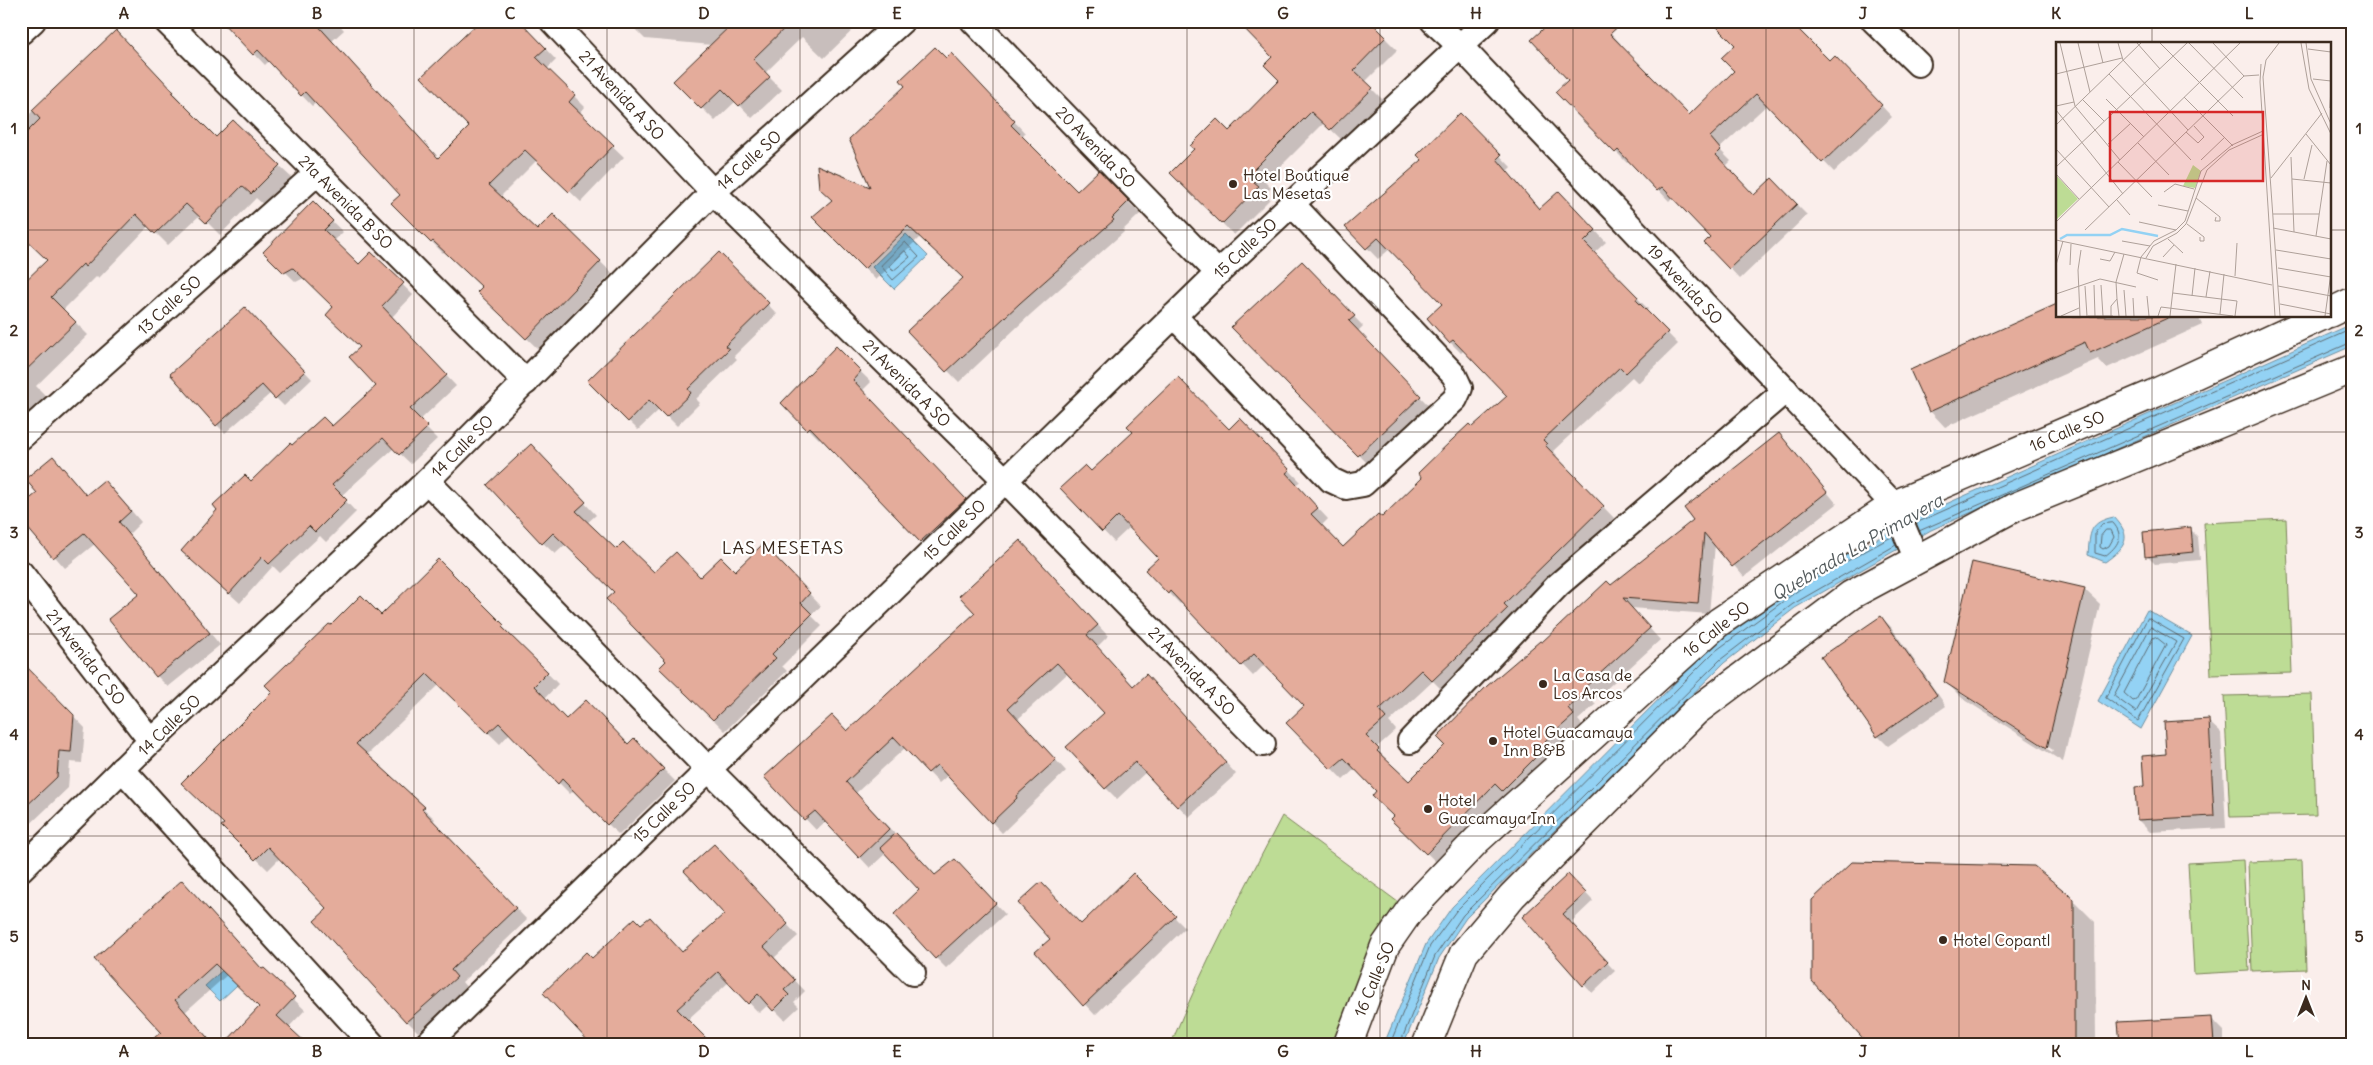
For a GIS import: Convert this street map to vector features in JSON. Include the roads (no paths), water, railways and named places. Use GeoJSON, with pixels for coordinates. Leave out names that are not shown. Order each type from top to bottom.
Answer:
{"type":"FeatureCollection","features":[{"type":"Feature","properties":{"kind":"street"},"geometry":{"type":"LineString","coordinates":[[21,32],[32,21]]}},
{"type":"Feature","properties":{"kind":"street","name":"21a Avenida B SO"},"geometry":{"type":"LineString","coordinates":[[166,21],[526,382]]}},
{"type":"Feature","properties":{"kind":"street","name":"21 Avenida A SO"},"geometry":{"type":"LineString","coordinates":[[552,21],[713,192],[1005,480],[1263,744]]}},
{"type":"Feature","properties":{"kind":"street","name":"14 Calle SO"},"geometry":{"type":"LineString","coordinates":[[21,869],[151,741],[427,482],[713,192],[902,21]]}},
{"type":"Feature","properties":{"kind":"street","name":"20 Avenida SO"},"geometry":{"type":"LineString","coordinates":[[974,21],[1218,273]]}},
{"type":"Feature","properties":{"kind":"street","name":"19 Avenida SO"},"geometry":{"type":"LineString","coordinates":[[1433,21],[1461,46],[1895,508],[1916,557]]}},
{"type":"Feature","properties":{"kind":"street","name":"15 Calle SO"},"geometry":{"type":"LineString","coordinates":[[427,1044],[1218,273],[1487,21]]}},
{"type":"Feature","properties":{"kind":"street"},"geometry":{"type":"LineString","coordinates":[[1874,21],[1918,64]]}},
{"type":"Feature","properties":{"kind":"street","name":"13 Calle SO"},"geometry":{"type":"LineString","coordinates":[[21,437],[317,172]]}},
{"type":"Feature","properties":{"kind":"street"},"geometry":{"type":"LineString","coordinates":[[1174,316],[1331,480],[1346,487],[1363,484],[1454,400],[1460,388],[1454,375],[1292,204]]}},
{"type":"Feature","properties":{"kind":"street"},"geometry":{"type":"LineString","coordinates":[[2330,313],[2352,302]]}},
{"type":"Feature","properties":{"kind":"street","name":"16 Calle SO"},"geometry":{"type":"LineString","coordinates":[[1349,1043],[1385,946],[1410,910],[1477,840],[1719,622],[1895,508],[2153,394],[2318,318]]}},
{"type":"Feature","properties":{"kind":"street"},"geometry":{"type":"LineString","coordinates":[[1427,1044],[1464,953],[1485,925],[1689,718],[1850,595],[1916,557],[2013,508],[2352,369]]}},
{"type":"Feature","properties":{"kind":"street"},"geometry":{"type":"LineString","coordinates":[[1410,741],[1558,585],[1786,390]]}},
{"type":"Feature","properties":{"kind":"street"},"geometry":{"type":"LineString","coordinates":[[427,482],[708,770],[913,973]]}},
{"type":"Feature","properties":{"kind":"street","name":"21 Avenida C SO"},"geometry":{"type":"LineString","coordinates":[[21,573],[151,741]]}},
{"type":"Feature","properties":{"kind":"street"},"geometry":{"type":"LineString","coordinates":[[122,770],[372,1044]]}},
{"type":"Feature","properties":{"kind":"water"},"geometry":{"type":"Polygon","coordinates":[[[906,234],[928,256],[894,289],[872,267],[906,234]]]}},
{"type":"Feature","properties":{"kind":"water"},"geometry":{"type":"Polygon","coordinates":[[[2352,324],[2352,346],[1931,530],[1795,608],[1724,663],[1466,918],[1439,958],[1404,1044],[1384,1044],[1426,944],[1452,907],[1710,648],[1809,576],[1919,516],[2352,324]]]}},
{"type":"Feature","properties":{"kind":"water"},"geometry":{"type":"Polygon","coordinates":[[[2114,517],[2124,530],[2125,536],[2122,546],[2105,562],[2088,555],[2092,529],[2100,522],[2114,517]]]}},
{"type":"Feature","properties":{"kind":"water"},"geometry":{"type":"Polygon","coordinates":[[[2147,610],[2192,636],[2141,729],[2098,701],[2147,610]]]}},
{"type":"Feature","properties":{"kind":"water"},"geometry":{"type":"Polygon","coordinates":[[[237,957],[251,972],[220,1001],[205,986],[237,957]]]}},
{"type":"Feature","properties":{"kind":"place","name":"Hotel Boutique Las Mesetas"},"geometry":{"type":"Point","coordinates":[1233,184]}},
{"type":"Feature","properties":{"kind":"place","name":"La Casa de Los Arcos"},"geometry":{"type":"Point","coordinates":[1543,684]}},
{"type":"Feature","properties":{"kind":"place","name":"Hotel Guacamaya Inn B&B"},"geometry":{"type":"Point","coordinates":[1493,741]}},
{"type":"Feature","properties":{"kind":"place","name":"Hotel Guacamaya Inn"},"geometry":{"type":"Point","coordinates":[1428,809]}},
{"type":"Feature","properties":{"kind":"place","name":"Hotel Copantl"},"geometry":{"type":"Point","coordinates":[1943,940]}},
{"type":"Feature","properties":{"kind":"district","name":"LAS MESETAS"},"geometry":{"type":"Point","coordinates":[783,547]}},
{"type":"Feature","properties":{"kind":"water label","name":"Quebrada La Primavera"},"geometry":{"type":"Point","coordinates":[1857,547]}}]}
